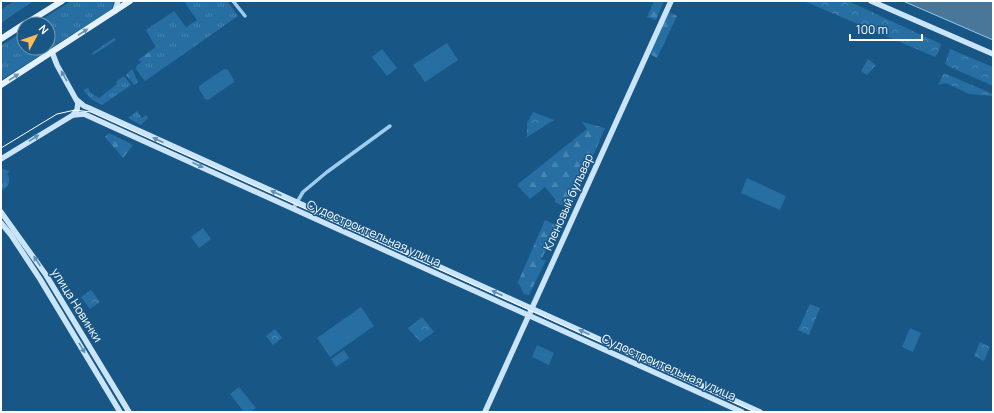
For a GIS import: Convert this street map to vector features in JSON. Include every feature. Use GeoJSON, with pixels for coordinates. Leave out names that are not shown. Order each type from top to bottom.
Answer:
{"type":"FeatureCollection","features":[{"type":"Feature","properties":{"kind":"main road"},"geometry":{"type":"LineString","coordinates":[[37,16],[62,1]]}},
{"type":"Feature","properties":{"kind":"main road"},"geometry":{"type":"LineString","coordinates":[[56,49],[130,1]]}},
{"type":"Feature","properties":{"kind":"main road"},"geometry":{"type":"LineString","coordinates":[[1,39],[16,29]]}},
{"type":"Feature","properties":{"kind":"main road"},"geometry":{"type":"LineString","coordinates":[[1,85],[46,56]]}},
{"type":"Feature","properties":{"kind":"street"},"geometry":{"type":"LineString","coordinates":[[114,11],[118,1]]}},
{"type":"Feature","properties":{"kind":"street"},"geometry":{"type":"LineString","coordinates":[[233,1],[245,16]]}},
{"type":"Feature","properties":{"kind":"street","name":"Кленовый бульвар"},"geometry":{"type":"LineString","coordinates":[[485,412],[671,1]]}},
{"type":"Feature","properties":{"kind":"street"},"geometry":{"type":"LineString","coordinates":[[871,1],[993,54]]}},
{"type":"Feature","properties":{"kind":"street"},"geometry":{"type":"LineString","coordinates":[[1,160],[77,111],[79,106],[77,100],[57,66],[53,56]]}},
{"type":"Feature","properties":{"kind":"street","name":"Судостроительная улица"},"geometry":{"type":"LineString","coordinates":[[77,100],[84,106],[760,412]]}},
{"type":"Feature","properties":{"kind":"street","name":"Судостроительная улица"},"geometry":{"type":"LineString","coordinates":[[73,115],[84,114],[742,412]]}},
{"type":"Feature","properties":{"kind":"street"},"geometry":{"type":"LineString","coordinates":[[293,209],[303,192],[327,172],[390,126]]}},
{"type":"Feature","properties":{"kind":"street","name":"улица Новинки"},"geometry":{"type":"LineString","coordinates":[[1,212],[31,253],[129,412]]}},
{"type":"Feature","properties":{"kind":"street","name":"улица Новинки"},"geometry":{"type":"LineString","coordinates":[[1,223],[25,257],[120,412]]}},
{"type":"Feature","properties":{"kind":"street"},"geometry":{"type":"LineString","coordinates":[[73,334],[79,330]]}},
{"type":"Feature","properties":{"kind":"green space"},"geometry":{"type":"Polygon","coordinates":[[[14,1],[33,1],[1,23],[1,10],[14,1]]]}},
{"type":"Feature","properties":{"kind":"green space"},"geometry":{"type":"Polygon","coordinates":[[[71,1],[114,1],[112,9],[56,45],[56,16],[48,16],[71,1]]]}},
{"type":"Feature","properties":{"kind":"green space"},"geometry":{"type":"Polygon","coordinates":[[[188,1],[227,1],[238,16],[145,81],[136,69],[137,65],[158,51],[146,30],[174,11],[186,27],[197,20],[185,3],[188,1]]]}},
{"type":"Feature","properties":{"kind":"green space"},"geometry":{"type":"Polygon","coordinates":[[[654,1],[664,1],[656,20],[647,17],[654,1]]]}},
{"type":"Feature","properties":{"kind":"green space"},"geometry":{"type":"Polygon","coordinates":[[[804,1],[848,1],[941,44],[938,53],[935,57],[804,1]]]}},
{"type":"Feature","properties":{"kind":"green space"},"geometry":{"type":"Polygon","coordinates":[[[669,12],[677,16],[657,58],[650,54],[669,12]]]}},
{"type":"Feature","properties":{"kind":"green space"},"geometry":{"type":"Polygon","coordinates":[[[16,36],[16,56],[39,56],[1,80],[1,46],[16,36]]]}},
{"type":"Feature","properties":{"kind":"green space"},"geometry":{"type":"Polygon","coordinates":[[[114,38],[116,40],[93,55],[92,53],[114,38]]]}},
{"type":"Feature","properties":{"kind":"green space"},"geometry":{"type":"Polygon","coordinates":[[[447,43],[458,60],[425,82],[413,65],[447,43]]]}},
{"type":"Feature","properties":{"kind":"green space"},"geometry":{"type":"Polygon","coordinates":[[[157,46],[160,51],[144,63],[138,60],[157,46]]]}},
{"type":"Feature","properties":{"kind":"green space"},"geometry":{"type":"Polygon","coordinates":[[[382,49],[397,68],[387,76],[372,57],[382,49]]]}},
{"type":"Feature","properties":{"kind":"green space"},"geometry":{"type":"Polygon","coordinates":[[[950,49],[993,67],[993,86],[945,64],[950,49]]]}},
{"type":"Feature","properties":{"kind":"green space"},"geometry":{"type":"Polygon","coordinates":[[[868,59],[876,65],[867,75],[861,71],[868,59]]]}},
{"type":"Feature","properties":{"kind":"green space"},"geometry":{"type":"Polygon","coordinates":[[[132,69],[138,82],[134,85],[126,75],[132,69]]]}},
{"type":"Feature","properties":{"kind":"green space"},"geometry":{"type":"Polygon","coordinates":[[[224,69],[228,70],[234,82],[208,100],[205,99],[199,89],[199,86],[224,69]]]}},
{"type":"Feature","properties":{"kind":"green space"},"geometry":{"type":"Polygon","coordinates":[[[944,73],[993,94],[993,96],[969,94],[946,83],[938,85],[944,73]]]}},
{"type":"Feature","properties":{"kind":"green space"},"geometry":{"type":"Polygon","coordinates":[[[124,76],[131,85],[102,105],[91,99],[83,90],[88,88],[91,93],[99,98],[117,84],[116,82],[124,76]]]}},
{"type":"Feature","properties":{"kind":"green space"},"geometry":{"type":"Polygon","coordinates":[[[137,111],[142,118],[146,115],[148,118],[141,125],[128,118],[137,111]]]}},
{"type":"Feature","properties":{"kind":"green space"},"geometry":{"type":"Polygon","coordinates":[[[533,112],[554,120],[527,137],[527,123],[533,112]]]}},
{"type":"Feature","properties":{"kind":"green space"},"geometry":{"type":"Polygon","coordinates":[[[582,122],[605,128],[567,217],[561,216],[565,207],[555,202],[555,199],[545,187],[530,199],[517,185],[587,129],[582,122]]]}},
{"type":"Feature","properties":{"kind":"green space"},"geometry":{"type":"Polygon","coordinates":[[[109,133],[133,145],[123,158],[105,137],[109,133]]]}},
{"type":"Feature","properties":{"kind":"green space"},"geometry":{"type":"Polygon","coordinates":[[[1,170],[10,171],[7,174],[9,179],[8,184],[6,188],[1,191],[1,170]]]}},
{"type":"Feature","properties":{"kind":"green space"},"geometry":{"type":"Polygon","coordinates":[[[747,178],[786,196],[780,210],[741,193],[747,178]]]}},
{"type":"Feature","properties":{"kind":"green space"},"geometry":{"type":"Polygon","coordinates":[[[545,220],[558,226],[541,260],[546,260],[529,295],[524,294],[518,282],[545,220]]]}},
{"type":"Feature","properties":{"kind":"green space"},"geometry":{"type":"Polygon","coordinates":[[[203,228],[211,239],[199,248],[191,237],[203,228]]]}},
{"type":"Feature","properties":{"kind":"green space"},"geometry":{"type":"Polygon","coordinates":[[[91,290],[100,302],[90,309],[81,297],[91,290]]]}},
{"type":"Feature","properties":{"kind":"green space"},"geometry":{"type":"Polygon","coordinates":[[[810,304],[820,308],[809,335],[798,330],[810,304]]]}},
{"type":"Feature","properties":{"kind":"green space"},"geometry":{"type":"Polygon","coordinates":[[[361,307],[374,326],[330,357],[317,338],[361,307]]]}},
{"type":"Feature","properties":{"kind":"green space"},"geometry":{"type":"Polygon","coordinates":[[[422,317],[434,332],[420,342],[408,328],[422,317]]]}},
{"type":"Feature","properties":{"kind":"green space"},"geometry":{"type":"Polygon","coordinates":[[[910,328],[921,333],[913,352],[902,347],[910,328]]]}},
{"type":"Feature","properties":{"kind":"green space"},"geometry":{"type":"Polygon","coordinates":[[[275,329],[282,338],[273,345],[266,336],[275,329]]]}},
{"type":"Feature","properties":{"kind":"green space"},"geometry":{"type":"Polygon","coordinates":[[[980,342],[990,347],[984,361],[974,356],[980,342]]]}},
{"type":"Feature","properties":{"kind":"green space"},"geometry":{"type":"Polygon","coordinates":[[[537,345],[554,353],[549,365],[532,357],[537,345]]]}},
{"type":"Feature","properties":{"kind":"green space"},"geometry":{"type":"Polygon","coordinates":[[[344,350],[349,358],[336,367],[331,359],[344,350]]]}},
{"type":"Feature","properties":{"kind":"green space"},"geometry":{"type":"Polygon","coordinates":[[[239,387],[256,408],[250,412],[244,412],[230,394],[239,387]]]}},
{"type":"Feature","properties":{"kind":"shaded area"},"geometry":{"type":"Polygon","coordinates":[[[903,1],[993,1],[993,40],[903,1]]]}},
{"type":"Feature","properties":{"kind":"tram line"},"geometry":{"type":"LineString","coordinates":[[1,148],[57,114],[75,110],[91,112],[755,412]]}}]}
